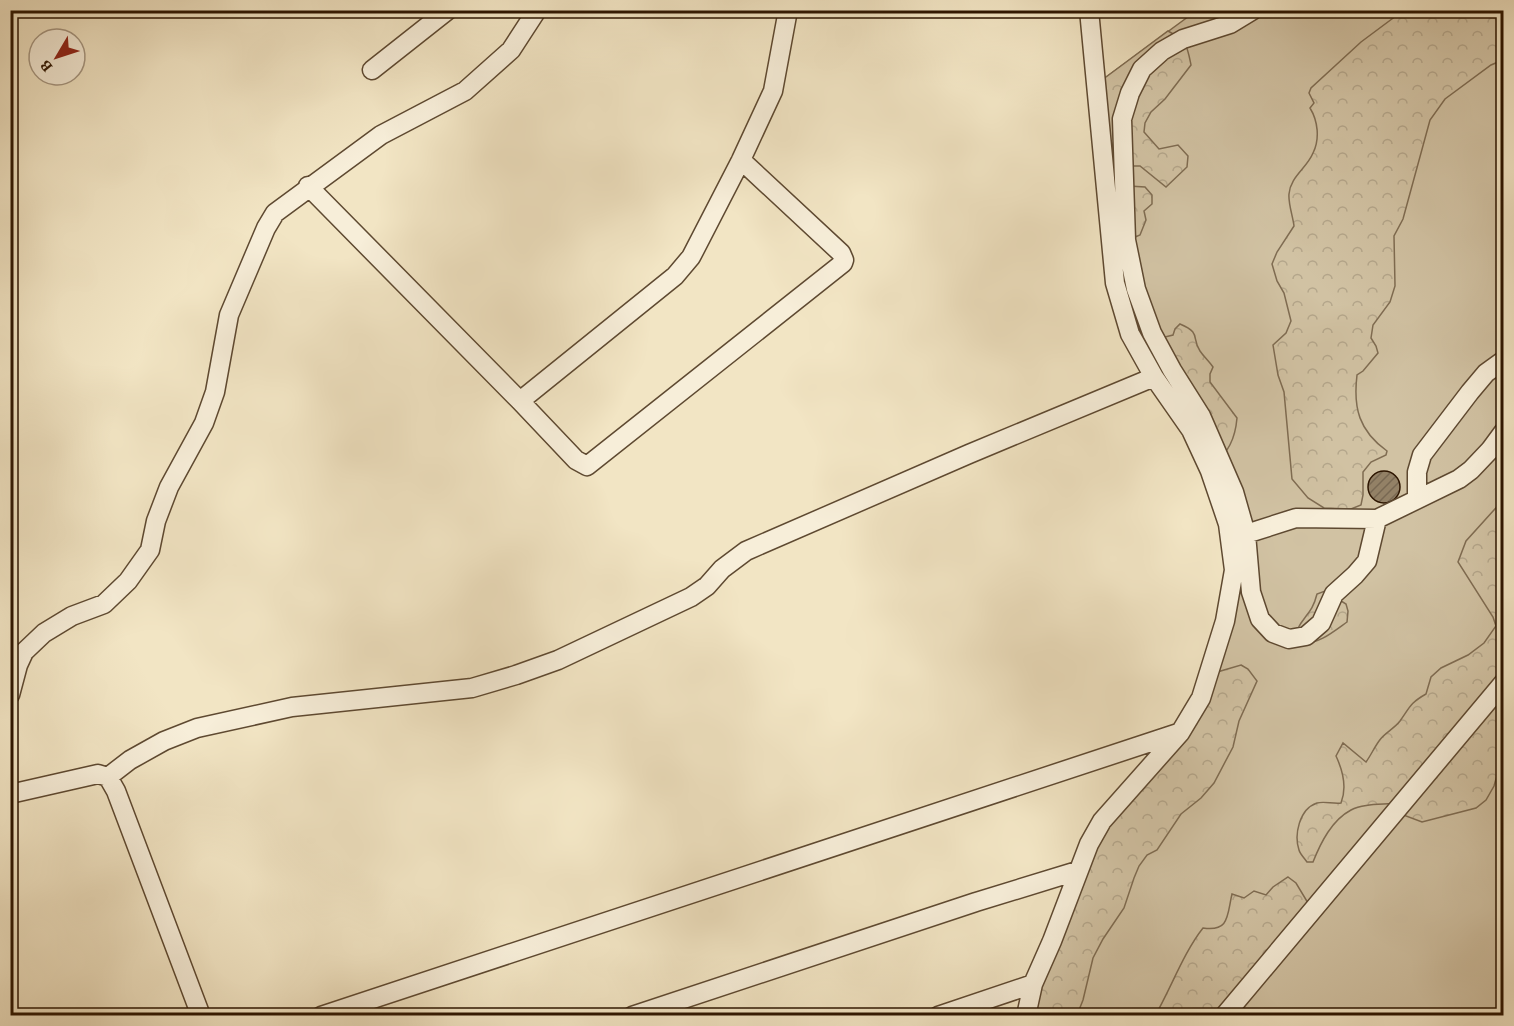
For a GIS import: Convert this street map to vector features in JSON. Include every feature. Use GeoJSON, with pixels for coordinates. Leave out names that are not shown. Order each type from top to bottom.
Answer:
{"type":"FeatureCollection","features":[{"type":"Feature","properties":{"kind":"street"},"geometry":{"type":"LineString","coordinates":[[372,70],[448,10]]}},
{"type":"Feature","properties":{"kind":"street"},"geometry":{"type":"LineString","coordinates":[[10,695],[24,652],[44,633],[72,616],[104,604],[129,581],[150,550],[156,521],[169,487],[204,423],[215,392],[229,315],[266,228],[275,213],[308,186],[381,135],[465,91],[511,50],[537,10]]}},
{"type":"Feature","properties":{"kind":"street"},"geometry":{"type":"LineString","coordinates":[[520,401],[675,276],[691,258],[741,160],[773,90],[788,10]]}},
{"type":"Feature","properties":{"kind":"street"},"geometry":{"type":"LineString","coordinates":[[1026,1016],[1033,984],[1052,941],[1077,871],[1102,821],[1180,733],[1201,698],[1225,621],[1234,570],[1228,524],[1210,471],[1191,430],[1154,377],[1130,334],[1115,283],[1089,10]]}},
{"type":"Feature","properties":{"kind":"street"},"geometry":{"type":"LineString","coordinates":[[1253,10],[1230,24],[1183,39],[1162,51],[1142,69],[1130,93],[1122,119],[1126,240],[1136,289],[1152,333],[1201,416],[1234,492],[1246,534],[1251,592],[1260,619],[1272,633],[1289,639],[1306,636],[1321,623],[1335,594],[1367,561],[1377,519]]}},
{"type":"Feature","properties":{"kind":"street"},"geometry":{"type":"LineString","coordinates":[[308,186],[576,460],[587,466],[844,260],[841,253],[741,160]]}},
{"type":"Feature","properties":{"kind":"street"},"geometry":{"type":"LineString","coordinates":[[1417,500],[1417,472],[1422,456],[1486,373],[1503,360]]}},
{"type":"Feature","properties":{"kind":"street"},"geometry":{"type":"LineString","coordinates":[[108,777],[130,760],[164,741],[197,728],[292,707],[472,688],[558,660],[691,597],[707,586],[722,569],[746,551],[1154,377]]}},
{"type":"Feature","properties":{"kind":"street"},"geometry":{"type":"LineString","coordinates":[[1246,534],[1296,518],[1377,519],[1459,479],[1472,470],[1490,450],[1503,430]]}},
{"type":"Feature","properties":{"kind":"street"},"geometry":{"type":"LineString","coordinates":[[1224,1016],[1503,682]]}},
{"type":"Feature","properties":{"kind":"street"},"geometry":{"type":"LineString","coordinates":[[321,1016],[1180,733]]}},
{"type":"Feature","properties":{"kind":"street"},"geometry":{"type":"LineString","coordinates":[[10,794],[98,774],[108,777],[116,791],[201,1016]]}},
{"type":"Feature","properties":{"kind":"street"},"geometry":{"type":"LineString","coordinates":[[632,1016],[976,902],[1077,871]]}},
{"type":"Feature","properties":{"kind":"street"},"geometry":{"type":"LineString","coordinates":[[938,1016],[1033,984]]}},
{"type":"Feature","properties":{"kind":"green space"},"geometry":{"type":"Polygon","coordinates":[[[1404,10],[1503,11],[1503,60],[1491,65],[1445,99],[1430,120],[1403,219],[1394,236],[1395,286],[1390,302],[1373,325],[1371,338],[1378,353],[1357,375],[1356,398],[1360,418],[1370,435],[1387,451],[1386,455],[1371,462],[1363,472],[1361,505],[1351,509],[1324,508],[1308,498],[1292,479],[1284,392],[1278,375],[1273,345],[1286,333],[1291,321],[1284,293],[1277,281],[1272,264],[1294,226],[1289,202],[1290,188],[1310,158],[1317,142],[1316,124],[1310,108],[1314,103],[1309,93],[1311,88],[1361,42],[1404,10]]]}},
{"type":"Feature","properties":{"kind":"green space"},"geometry":{"type":"Polygon","coordinates":[[[1196,11],[1503,11],[1503,1015],[1031,1016],[1205,700],[1233,522],[1134,332],[1120,282],[1102,80],[1196,11]]]}},
{"type":"Feature","properties":{"kind":"green space"},"geometry":{"type":"Polygon","coordinates":[[[1168,31],[1185,44],[1191,65],[1165,99],[1151,112],[1145,123],[1144,132],[1159,149],[1178,145],[1188,156],[1187,167],[1166,187],[1140,166],[1133,166],[1109,157],[1102,80],[1168,31]]]}},
{"type":"Feature","properties":{"kind":"green space"},"geometry":{"type":"Polygon","coordinates":[[[1112,185],[1145,187],[1152,195],[1152,204],[1144,211],[1146,220],[1140,235],[1133,238],[1112,185]]]}},
{"type":"Feature","properties":{"kind":"green space"},"geometry":{"type":"Polygon","coordinates":[[[1180,324],[1194,333],[1197,346],[1213,367],[1210,382],[1237,418],[1235,433],[1230,445],[1214,467],[1143,349],[1148,337],[1160,333],[1165,337],[1173,335],[1180,324]]]}},
{"type":"Feature","properties":{"kind":"green space"},"geometry":{"type":"Polygon","coordinates":[[[1503,500],[1503,677],[1398,803],[1362,806],[1344,814],[1328,832],[1313,862],[1307,862],[1298,844],[1299,823],[1306,811],[1317,803],[1341,803],[1344,791],[1343,780],[1336,756],[1343,743],[1366,762],[1381,738],[1398,724],[1413,703],[1426,694],[1431,677],[1441,668],[1468,655],[1484,643],[1496,626],[1493,617],[1458,562],[1466,541],[1503,500]]]}},
{"type":"Feature","properties":{"kind":"green space"},"geometry":{"type":"Polygon","coordinates":[[[1325,591],[1346,604],[1347,622],[1320,640],[1301,644],[1297,630],[1313,606],[1317,594],[1325,591]]]}},
{"type":"Feature","properties":{"kind":"green space"},"geometry":{"type":"Polygon","coordinates":[[[1241,665],[1248,669],[1257,681],[1239,721],[1233,747],[1214,783],[1201,798],[1181,814],[1157,850],[1147,855],[1139,866],[1124,908],[1093,958],[1077,1015],[1031,1016],[1037,985],[1094,847],[1214,673],[1241,665]]]}},
{"type":"Feature","properties":{"kind":"green space"},"geometry":{"type":"Polygon","coordinates":[[[1503,687],[1503,754],[1494,786],[1486,800],[1476,808],[1422,822],[1398,813],[1503,687]]]}},
{"type":"Feature","properties":{"kind":"green space"},"geometry":{"type":"Polygon","coordinates":[[[1288,877],[1296,883],[1308,903],[1220,1015],[1155,1016],[1184,959],[1203,928],[1212,929],[1223,925],[1228,915],[1232,894],[1244,898],[1254,891],[1266,895],[1288,877]]]}},
{"type":"Feature","properties":{"kind":"building"},"geometry":{"type":"Polygon","coordinates":[[[1384,471],[1395,476],[1400,487],[1395,498],[1384,503],[1373,498],[1368,487],[1373,476],[1384,471]]]}}]}
